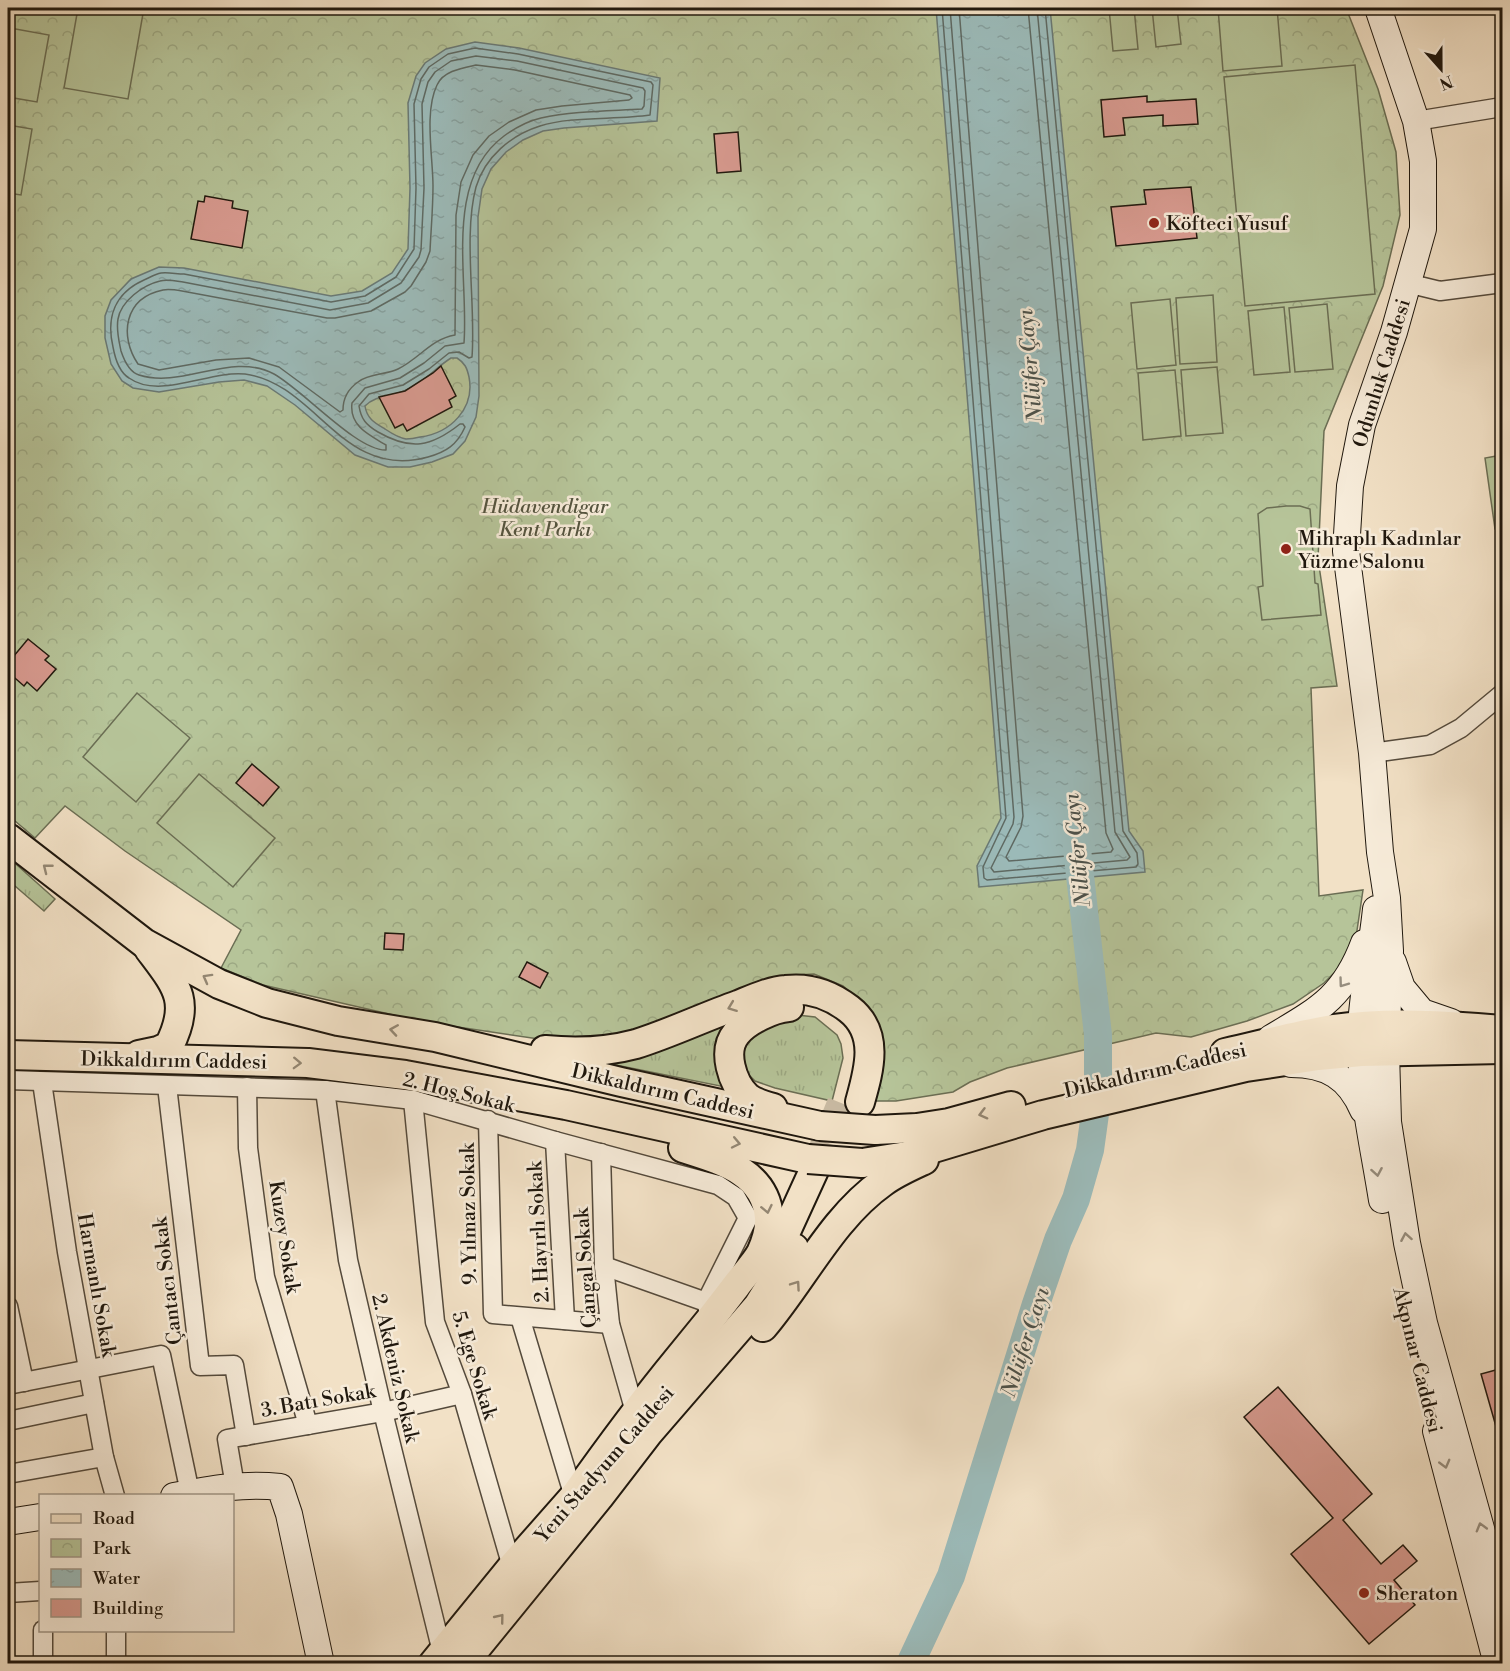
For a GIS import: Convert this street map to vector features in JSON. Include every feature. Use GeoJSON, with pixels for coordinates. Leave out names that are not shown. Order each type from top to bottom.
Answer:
{"type":"FeatureCollection","features":[{"type":"Feature","properties":{"kind":"main road","name":"Dikkaldırım Caddesi"},"geometry":{"type":"LineString","coordinates":[[8,838],[144,943],[219,984],[267,1003],[338,1021],[435,1037],[621,1082],[820,1126],[875,1130],[917,1128],[1041,1106],[1253,1056],[1296,1036],[1374,1039],[1462,1038]]}},
{"type":"Feature","properties":{"kind":"main road"},"geometry":{"type":"LineString","coordinates":[[114,1059],[158,1051],[169,1046],[181,1016],[180,998],[167,973],[144,943]]}},
{"type":"Feature","properties":{"kind":"main road"},"geometry":{"type":"LineString","coordinates":[[435,1037],[580,1053],[634,1044],[754,999],[786,990],[811,990],[833,997],[855,1014],[867,1031],[871,1053],[868,1075],[851,1102],[852,1051],[845,1032],[828,1014],[805,1006],[783,1007],[758,1017],[736,1034],[728,1053],[732,1070],[748,1097],[820,1126]]}},
{"type":"Feature","properties":{"kind":"main road"},"geometry":{"type":"LineString","coordinates":[[1462,1038],[1503,1030]]}},
{"type":"Feature","properties":{"kind":"main road"},"geometry":{"type":"LineString","coordinates":[[1462,1038],[1503,1048]]}},
{"type":"Feature","properties":{"kind":"main road","name":"Dikkaldırım Caddesi"},"geometry":{"type":"LineString","coordinates":[[8,1055],[308,1063],[405,1074],[566,1106],[819,1165],[862,1163],[907,1156],[977,1137],[1041,1106]]}},
{"type":"Feature","properties":{"kind":"main road"},"geometry":{"type":"LineString","coordinates":[[470,1087],[530,1108],[716,1158],[737,1167],[754,1181],[764,1197],[769,1218],[767,1238],[760,1255],[708,1311],[635,1412],[587,1497]]}},
{"type":"Feature","properties":{"kind":"main road"},"geometry":{"type":"LineString","coordinates":[[587,1497],[653,1440],[742,1352],[789,1295],[856,1205],[884,1182],[917,1163],[977,1137]]}},
{"type":"Feature","properties":{"kind":"main road","name":"Yeni Stadyum Caddesi"},"geometry":{"type":"LineString","coordinates":[[446,1660],[587,1497],[649,1432],[758,1306],[780,1260],[819,1165]]}},
{"type":"Feature","properties":{"kind":"main road","name":"Yeni Stadyum Caddesi"},"geometry":{"type":"LineString","coordinates":[[446,1660],[512,1567],[587,1497]]}},
{"type":"Feature","properties":{"kind":"street","name":"Odunluk Caddesi"},"geometry":{"type":"LineString","coordinates":[[1378,8],[1416,122],[1423,161],[1423,229],[1394,332],[1362,425],[1350,486],[1346,551],[1372,753],[1380,852]]}},
{"type":"Feature","properties":{"kind":"street"},"geometry":{"type":"LineString","coordinates":[[1416,122],[1503,107]]}},
{"type":"Feature","properties":{"kind":"street"},"geometry":{"type":"LineString","coordinates":[[1407,284],[1440,291],[1503,283]]}},
{"type":"Feature","properties":{"kind":"street"},"geometry":{"type":"LineString","coordinates":[[1372,753],[1430,746],[1500,704]]}},
{"type":"Feature","properties":{"kind":"street"},"geometry":{"type":"LineString","coordinates":[[1374,1039],[1376,912],[1380,852]]}},
{"type":"Feature","properties":{"kind":"street"},"geometry":{"type":"LineString","coordinates":[[1374,1039],[1390,951],[1387,898],[1380,852]]}},
{"type":"Feature","properties":{"kind":"street"},"geometry":{"type":"LineString","coordinates":[[1253,1056],[1330,1000],[1345,981],[1360,955],[1376,912]]}},
{"type":"Feature","properties":{"kind":"street"},"geometry":{"type":"LineString","coordinates":[[1390,951],[1402,988],[1422,1012],[1462,1038]]}},
{"type":"Feature","properties":{"kind":"street"},"geometry":{"type":"LineString","coordinates":[[1379,1123],[1395,1078],[1405,1066],[1462,1038]]}},
{"type":"Feature","properties":{"kind":"street","name":"Akpınar Caddesi"},"geometry":{"type":"LineString","coordinates":[[1374,1039],[1390,1248],[1497,1664]]}},
{"type":"Feature","properties":{"kind":"street"},"geometry":{"type":"LineString","coordinates":[[1253,1056],[1310,1064],[1334,1074],[1352,1088],[1379,1123]]}},
{"type":"Feature","properties":{"kind":"street","name":"2. Hoş Sokak"},"geometry":{"type":"LineString","coordinates":[[8,1080],[325,1090],[413,1100],[718,1185],[736,1197],[748,1218],[708,1311]]}},
{"type":"Feature","properties":{"kind":"street","name":"Harmanlı Sokak"},"geometry":{"type":"LineString","coordinates":[[42,1082],[67,1252],[104,1457],[114,1494]]}},
{"type":"Feature","properties":{"kind":"street","name":"Çantacı Sokak"},"geometry":{"type":"LineString","coordinates":[[167,1086],[200,1366],[234,1365],[246,1436]]}},
{"type":"Feature","properties":{"kind":"street","name":"Kuzey Sokak"},"geometry":{"type":"LineString","coordinates":[[247,1088],[248,1148],[265,1277],[309,1425]]}},
{"type":"Feature","properties":{"kind":"street","name":"2. Akdeniz Sokak"},"geometry":{"type":"LineString","coordinates":[[325,1090],[348,1260],[383,1412],[446,1660]]}},
{"type":"Feature","properties":{"kind":"street","name":"5. Ege Sokak"},"geometry":{"type":"LineString","coordinates":[[413,1100],[435,1322],[462,1394],[512,1567]]}},
{"type":"Feature","properties":{"kind":"street","name":"9. Yılmaz Sokak"},"geometry":{"type":"LineString","coordinates":[[489,1120],[493,1314],[610,1324]]}},
{"type":"Feature","properties":{"kind":"street","name":"Akpınar Caddesi"},"geometry":{"type":"LineString","coordinates":[[1379,1123],[1424,1323],[1503,1604]]}},
{"type":"Feature","properties":{"kind":"street","name":"2. Hayırlı Sokak"},"geometry":{"type":"LineString","coordinates":[[555,1141],[566,1320]]}},
{"type":"Feature","properties":{"kind":"street","name":"Çangal Sokak"},"geometry":{"type":"LineString","coordinates":[[601,1153],[604,1266],[610,1324],[635,1412]]}},
{"type":"Feature","properties":{"kind":"street"},"geometry":{"type":"LineString","coordinates":[[604,1266],[708,1311]]}},
{"type":"Feature","properties":{"kind":"street"},"geometry":{"type":"LineString","coordinates":[[8,1306],[16,1383],[161,1355],[182,1494],[235,1486],[280,1487],[290,1514],[321,1664]]}},
{"type":"Feature","properties":{"kind":"street"},"geometry":{"type":"LineString","coordinates":[[520,1317],[587,1497]]}},
{"type":"Feature","properties":{"kind":"street","name":"3. Batı Sokak"},"geometry":{"type":"LineString","coordinates":[[235,1486],[227,1439],[383,1412],[462,1394]]}},
{"type":"Feature","properties":{"kind":"street"},"geometry":{"type":"LineString","coordinates":[[8,1421],[94,1403]]}},
{"type":"Feature","properties":{"kind":"street"},"geometry":{"type":"LineString","coordinates":[[8,1474],[104,1457]]}},
{"type":"Feature","properties":{"kind":"street"},"geometry":{"type":"LineString","coordinates":[[8,1522],[39,1517]]}},
{"type":"Feature","properties":{"kind":"street"},"geometry":{"type":"LineString","coordinates":[[8,1593],[39,1591]]}},
{"type":"Feature","properties":{"kind":"street"},"geometry":{"type":"LineString","coordinates":[[43,1632],[43,1664]]}},
{"type":"Feature","properties":{"kind":"street"},"geometry":{"type":"LineString","coordinates":[[116,1632],[116,1664]]}},
{"type":"Feature","properties":{"kind":"green space","name":"Hüdavendigar Kent Parkı"},"geometry":{"type":"Polygon","coordinates":[[[8,8],[1346,8],[1378,89],[1396,152],[1400,215],[1383,286],[1324,431],[1318,559],[1337,686],[1311,688],[1319,896],[1363,890],[1356,937],[1347,960],[1324,983],[1293,1004],[1247,1021],[1191,1037],[1156,1033],[1007,1068],[970,1082],[953,1092],[896,1101],[871,1101],[873,1026],[864,1004],[843,986],[814,974],[779,976],[728,994],[659,1024],[580,1045],[424,1022],[263,985],[221,968],[241,930],[125,851],[65,806],[35,838],[8,815],[8,8]]]}},
{"type":"Feature","properties":{"kind":"green space"},"geometry":{"type":"Polygon","coordinates":[[[78,8],[144,8],[128,99],[64,88],[78,8]]]}},
{"type":"Feature","properties":{"kind":"green space"},"geometry":{"type":"Polygon","coordinates":[[[1109,8],[1134,8],[1138,49],[1113,51],[1109,8]]]}},
{"type":"Feature","properties":{"kind":"green space"},"geometry":{"type":"Polygon","coordinates":[[[1152,8],[1177,8],[1181,44],[1156,47],[1152,8]]]}},
{"type":"Feature","properties":{"kind":"green space"},"geometry":{"type":"Polygon","coordinates":[[[1218,8],[1277,8],[1282,66],[1223,71],[1218,8]]]}},
{"type":"Feature","properties":{"kind":"green space"},"geometry":{"type":"Polygon","coordinates":[[[10,28],[49,35],[37,102],[8,97],[10,28]]]}},
{"type":"Feature","properties":{"kind":"green space"},"geometry":{"type":"Polygon","coordinates":[[[1355,65],[1375,294],[1245,306],[1224,77],[1355,65]]]}},
{"type":"Feature","properties":{"kind":"green space"},"geometry":{"type":"Polygon","coordinates":[[[8,125],[32,129],[21,195],[8,193],[8,125]]]}},
{"type":"Feature","properties":{"kind":"green space"},"geometry":{"type":"Polygon","coordinates":[[[1213,295],[1217,362],[1180,364],[1176,298],[1213,295]]]}},
{"type":"Feature","properties":{"kind":"green space"},"geometry":{"type":"Polygon","coordinates":[[[1170,299],[1176,365],[1137,369],[1131,303],[1170,299]]]}},
{"type":"Feature","properties":{"kind":"green space"},"geometry":{"type":"Polygon","coordinates":[[[1327,304],[1333,369],[1295,372],[1289,308],[1327,304]]]}},
{"type":"Feature","properties":{"kind":"green space"},"geometry":{"type":"Polygon","coordinates":[[[1284,307],[1290,372],[1254,375],[1248,311],[1284,307]]]}},
{"type":"Feature","properties":{"kind":"green space"},"geometry":{"type":"Polygon","coordinates":[[[1217,367],[1223,433],[1186,436],[1181,370],[1217,367]]]}},
{"type":"Feature","properties":{"kind":"green space"},"geometry":{"type":"Polygon","coordinates":[[[1175,370],[1181,436],[1143,440],[1138,373],[1175,370]]]}},
{"type":"Feature","properties":{"kind":"green space"},"geometry":{"type":"Polygon","coordinates":[[[1502,455],[1502,528],[1495,529],[1485,458],[1502,455]]]}},
{"type":"Feature","properties":{"kind":"green space","name":"Mihraplı Kadınlar Yüzme Salonu"},"geometry":{"type":"Polygon","coordinates":[[[1286,506],[1310,509],[1315,583],[1318,584],[1321,615],[1262,620],[1258,587],[1263,586],[1258,514],[1267,508],[1286,506]]]}},
{"type":"Feature","properties":{"kind":"green space"},"geometry":{"type":"Polygon","coordinates":[[[137,693],[190,738],[136,802],[83,757],[137,693]]]}},
{"type":"Feature","properties":{"kind":"green space"},"geometry":{"type":"Polygon","coordinates":[[[199,774],[275,838],[233,887],[157,823],[199,774]]]}},
{"type":"Feature","properties":{"kind":"green space"},"geometry":{"type":"Polygon","coordinates":[[[8,857],[55,899],[44,911],[8,880],[8,857]]]}},
{"type":"Feature","properties":{"kind":"green space"},"geometry":{"type":"Polygon","coordinates":[[[751,1009],[730,1088],[591,1060],[751,1009]]]}},
{"type":"Feature","properties":{"kind":"green space"},"geometry":{"type":"Polygon","coordinates":[[[797,1015],[815,1017],[837,1035],[841,1044],[843,1058],[832,1101],[775,1088],[755,1081],[746,1072],[742,1061],[747,1038],[759,1027],[797,1015]]]}},
{"type":"Feature","properties":{"kind":"water"},"geometry":{"type":"Polygon","coordinates":[[[936,8],[1050,8],[1129,831],[1143,851],[1145,872],[979,887],[977,866],[1001,818],[936,8]]]}},
{"type":"Feature","properties":{"kind":"water"},"geometry":{"type":"Polygon","coordinates":[[[475,42],[519,48],[660,78],[657,121],[543,131],[523,140],[506,152],[491,169],[482,189],[478,217],[479,396],[476,417],[465,441],[453,454],[410,467],[388,467],[355,455],[295,405],[267,386],[244,380],[159,392],[133,388],[122,381],[111,364],[105,338],[105,316],[111,300],[131,279],[159,267],[184,268],[331,296],[362,291],[392,273],[408,249],[410,188],[408,103],[416,76],[425,63],[446,49],[475,42]],[[451,358],[411,388],[369,402],[365,406],[370,417],[392,434],[406,439],[431,435],[451,424],[464,409],[470,388],[466,368],[457,358],[451,358]]]}},
{"type":"Feature","properties":{"kind":"building"},"geometry":{"type":"Polygon","coordinates":[[[1147,96],[1147,102],[1196,99],[1198,124],[1163,126],[1163,115],[1123,118],[1125,135],[1104,137],[1101,100],[1147,96]]]}},
{"type":"Feature","properties":{"kind":"building"},"geometry":{"type":"Polygon","coordinates":[[[738,132],[741,171],[717,173],[714,134],[738,132]]]}},
{"type":"Feature","properties":{"kind":"building","name":"Köfteci Yusuf"},"geometry":{"type":"Polygon","coordinates":[[[1191,187],[1197,238],[1116,246],[1111,207],[1146,204],[1144,190],[1191,187]]]}},
{"type":"Feature","properties":{"kind":"building"},"geometry":{"type":"Polygon","coordinates":[[[205,196],[233,201],[232,208],[248,211],[242,248],[191,239],[198,201],[204,202],[205,196]]]}},
{"type":"Feature","properties":{"kind":"building"},"geometry":{"type":"Polygon","coordinates":[[[441,366],[456,396],[449,400],[452,407],[407,431],[403,424],[395,428],[379,397],[405,391],[441,366]]]}},
{"type":"Feature","properties":{"kind":"building"},"geometry":{"type":"Polygon","coordinates":[[[28,639],[49,656],[45,660],[56,669],[37,691],[27,682],[24,686],[8,672],[8,663],[28,639]]]}},
{"type":"Feature","properties":{"kind":"building"},"geometry":{"type":"Polygon","coordinates":[[[252,764],[279,787],[263,806],[236,783],[252,764]]]}},
{"type":"Feature","properties":{"kind":"building"},"geometry":{"type":"Polygon","coordinates":[[[385,933],[404,934],[403,950],[384,949],[385,933]]]}},
{"type":"Feature","properties":{"kind":"building"},"geometry":{"type":"Polygon","coordinates":[[[527,962],[548,973],[540,988],[519,977],[527,962]]]}},
{"type":"Feature","properties":{"kind":"building"},"geometry":{"type":"Polygon","coordinates":[[[1503,1368],[1503,1436],[1499,1437],[1481,1374],[1503,1368]]]}},
{"type":"Feature","properties":{"kind":"building"},"geometry":{"type":"Polygon","coordinates":[[[1278,1387],[1372,1494],[1343,1520],[1381,1564],[1403,1545],[1417,1561],[1394,1580],[1415,1605],[1369,1644],[1291,1554],[1333,1518],[1244,1417],[1278,1387]]]}},
{"type":"Feature","properties":{"kind":"waterway","name":"Nilüfer Çayı"},"geometry":{"type":"LineString","coordinates":[[910,1664],[951,1576],[1036,1304],[1058,1240],[1076,1199],[1090,1150],[1098,1092],[1098,1035],[1076,840]]}},
{"type":"Feature","properties":{"kind":"tunnel"},"geometry":{"type":"LineString","coordinates":[[815,1168],[842,1101]]}},
{"type":"Feature","properties":{"kind":"place","name":"Köfteci Yusuf"},"geometry":{"type":"Point","coordinates":[1154,223]}},
{"type":"Feature","properties":{"kind":"place","name":"Mihraplı Kadınlar Yüzme Salonu"},"geometry":{"type":"Point","coordinates":[1286,549]}},
{"type":"Feature","properties":{"kind":"place","name":"Sheraton"},"geometry":{"type":"Point","coordinates":[1364,1593]}}]}
